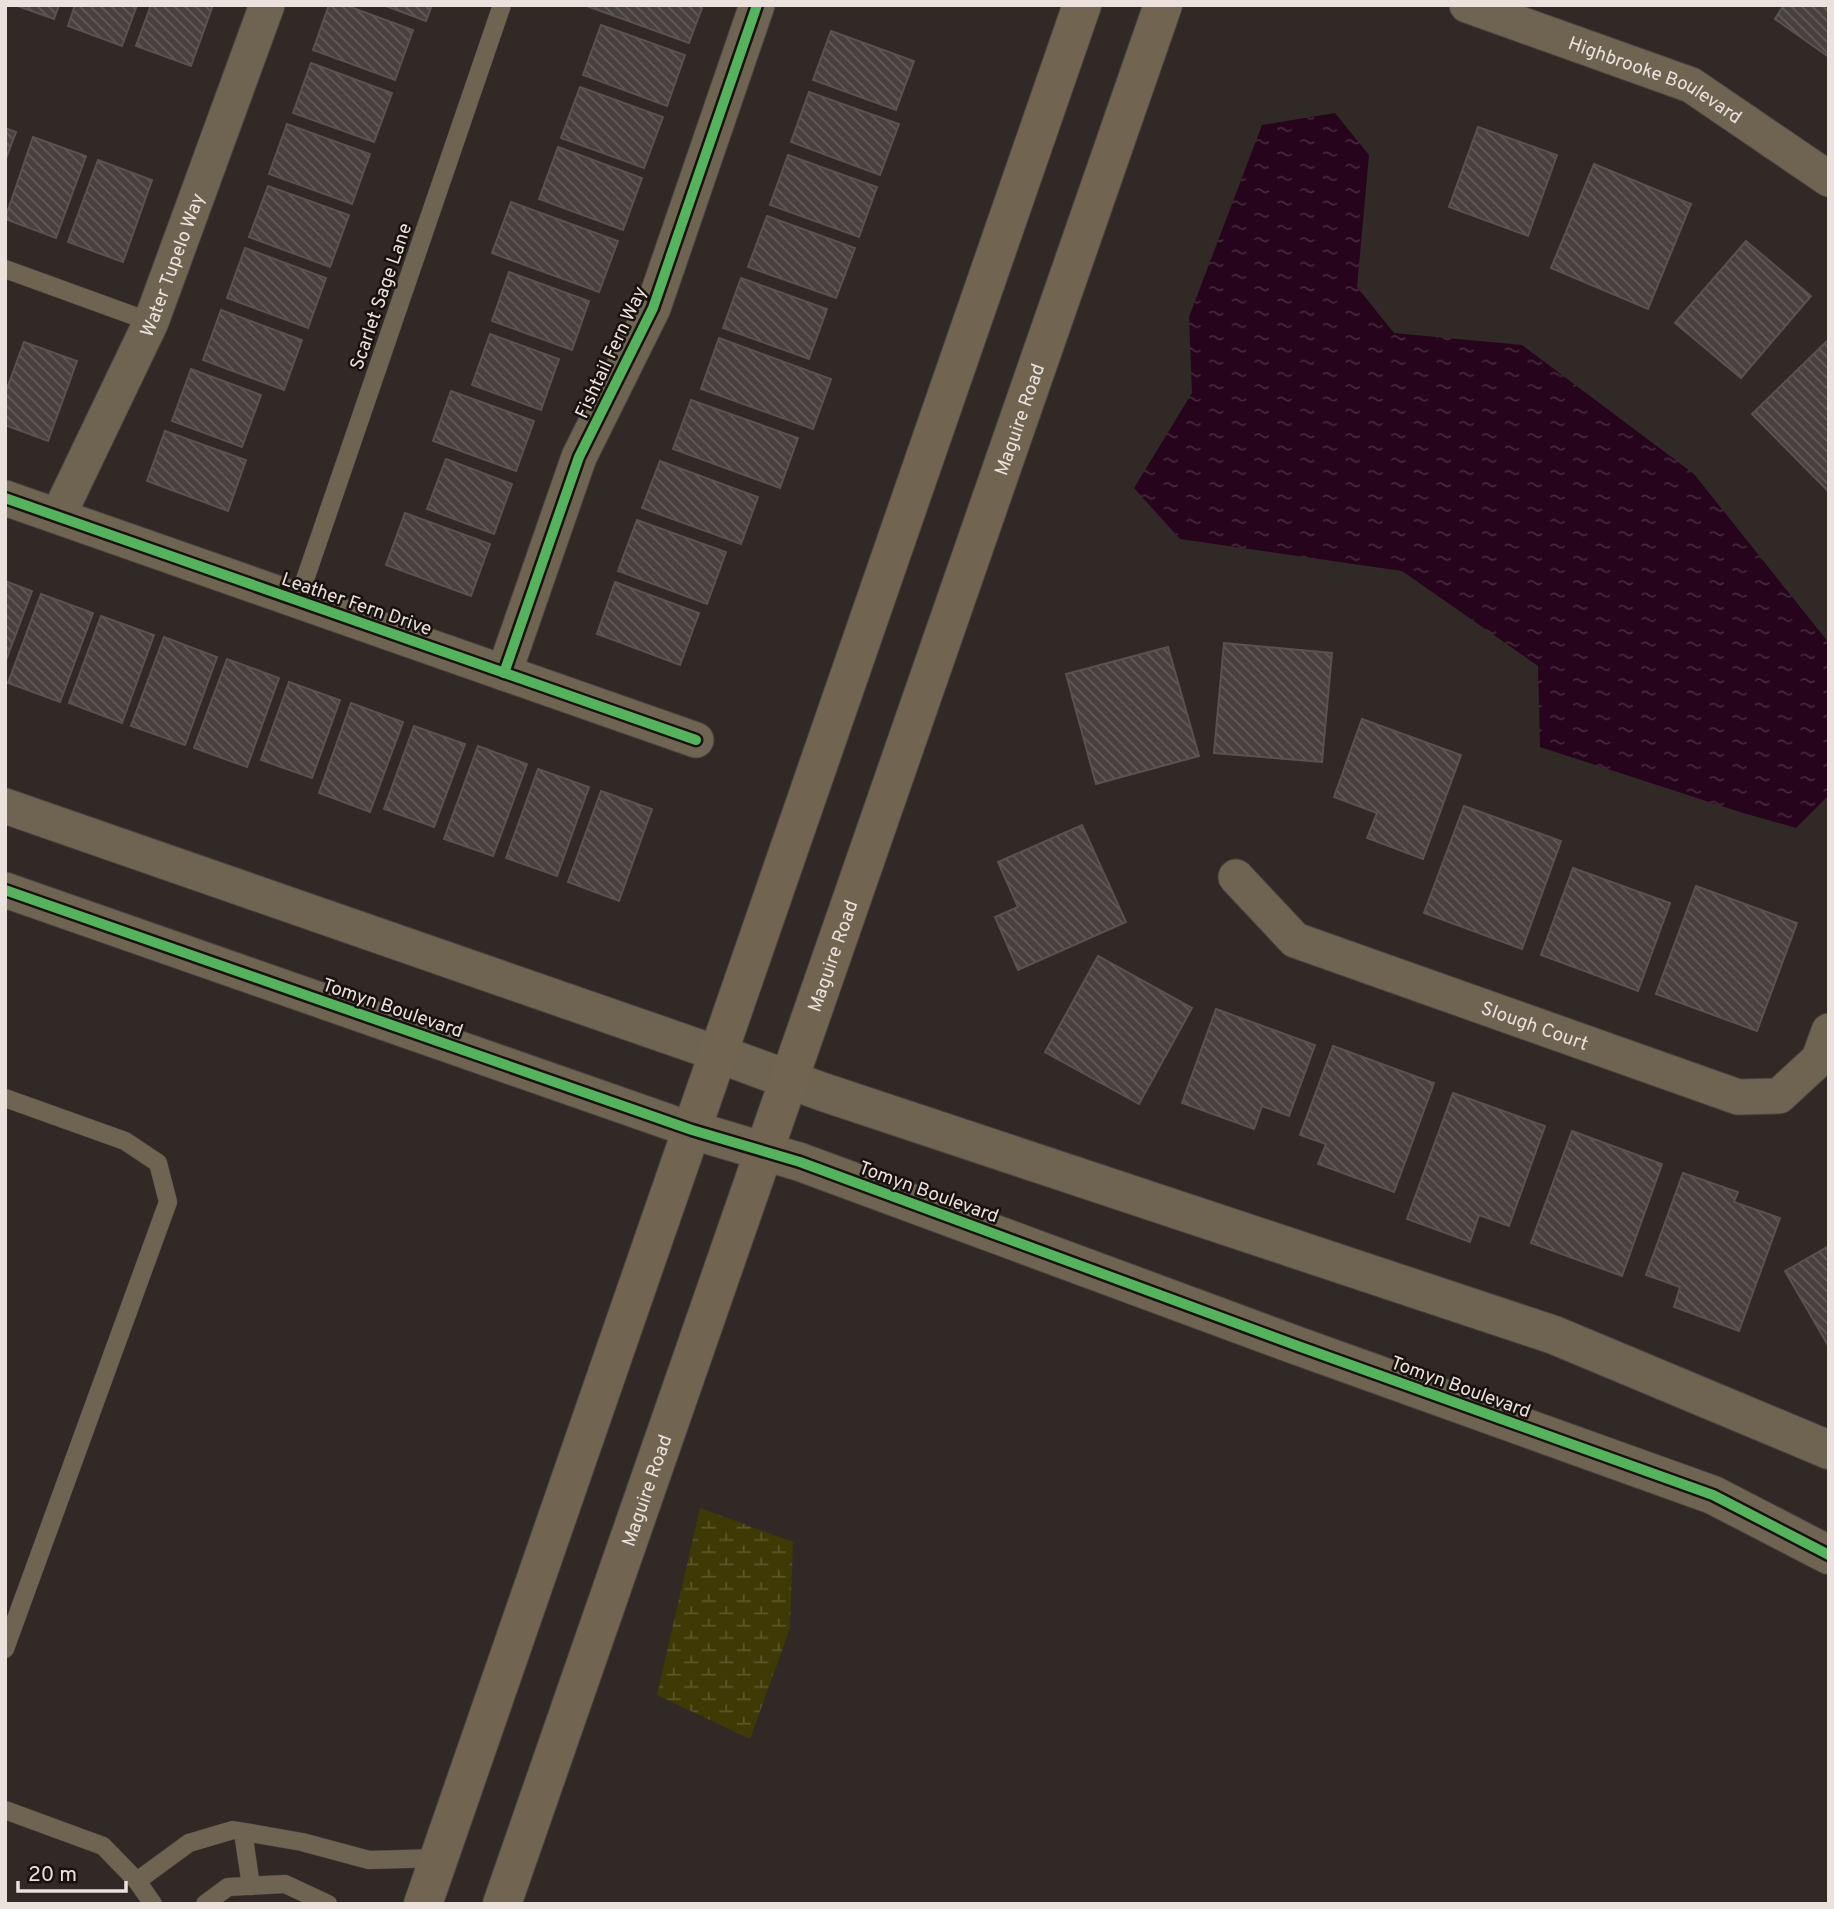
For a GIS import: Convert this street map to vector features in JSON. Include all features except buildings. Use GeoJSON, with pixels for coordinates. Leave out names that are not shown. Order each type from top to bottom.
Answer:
{"type":"FeatureCollection","features":[{"type":"Feature","properties":{"kind":"main road"},"geometry":{"type":"LineString","coordinates":[[423,1904],[1082,5]]}},
{"type":"Feature","properties":{"kind":"main road","name":"Maguire Road"},"geometry":{"type":"LineString","coordinates":[[502,1904],[1163,5]]}},
{"type":"Feature","properties":{"kind":"street","name":"Water Tupelo Way"},"geometry":{"type":"LineString","coordinates":[[58,516],[151,321],[267,5]]}},
{"type":"Feature","properties":{"kind":"street","name":"Fishtail Fern Way"},"geometry":{"type":"LineString","coordinates":[[504,673],[579,457],[653,308],[757,5]]}},
{"type":"Feature","properties":{"kind":"street","name":"Highbrooke Boulevard"},"geometry":{"type":"LineString","coordinates":[[1467,5],[1690,85],[1829,179]]}},
{"type":"Feature","properties":{"kind":"street","name":"Leather Fern Drive"},"geometry":{"type":"LineString","coordinates":[[5,498],[696,740]]}},
{"type":"Feature","properties":{"kind":"street"},"geometry":{"type":"LineString","coordinates":[[5,806],[789,1079],[1554,1335],[1829,1450]]}},
{"type":"Feature","properties":{"kind":"street","name":"Slough Court"},"geometry":{"type":"LineString","coordinates":[[1236,877],[1295,940],[1738,1097],[1779,1096],[1819,1059],[1829,1031]]}},
{"type":"Feature","properties":{"kind":"street","name":"Tomyn Boulevard"},"geometry":{"type":"LineString","coordinates":[[5,890],[692,1130],[764,1151],[1713,1495],[1829,1555]]}},
{"type":"Feature","properties":{"kind":"lane","name":"Scarlet Sage Lane"},"geometry":{"type":"LineString","coordinates":[[298,600],[502,5]]}},
{"type":"Feature","properties":{"kind":"lane"},"geometry":{"type":"LineString","coordinates":[[5,269],[151,321]]}},
{"type":"Feature","properties":{"kind":"lane"},"geometry":{"type":"LineString","coordinates":[[5,1098],[125,1141],[158,1163],[168,1202],[5,1649]]}},
{"type":"Feature","properties":{"kind":"lane"},"geometry":{"type":"LineString","coordinates":[[5,1810],[103,1846],[137,1881],[153,1904]]}},
{"type":"Feature","properties":{"kind":"lane"},"geometry":{"type":"LineString","coordinates":[[137,1881],[189,1843],[233,1830],[302,1842],[369,1860],[439,1858]]}},
{"type":"Feature","properties":{"kind":"lane"},"geometry":{"type":"LineString","coordinates":[[243,1832],[251,1886]]}},
{"type":"Feature","properties":{"kind":"lane"},"geometry":{"type":"LineString","coordinates":[[205,1904],[228,1887],[285,1884],[328,1904]]}},
{"type":"Feature","properties":{"kind":"green space"},"geometry":{"type":"Polygon","coordinates":[[[700,1508],[793,1542],[790,1628],[750,1739],[657,1695],[700,1508]]]}},
{"type":"Feature","properties":{"kind":"water"},"geometry":{"type":"Polygon","coordinates":[[[1335,113],[1369,155],[1357,287],[1394,333],[1522,345],[1694,474],[1829,643],[1829,795],[1796,828],[1540,747],[1538,666],[1402,571],[1180,539],[1134,488],[1192,393],[1189,317],[1262,125],[1335,113]]]}},
{"type":"Feature","properties":{"kind":"cycle path"},"geometry":{"type":"LineString","coordinates":[[504,673],[579,457],[653,308],[757,5]]}},
{"type":"Feature","properties":{"kind":"cycle path"},"geometry":{"type":"LineString","coordinates":[[5,498],[696,740]]}},
{"type":"Feature","properties":{"kind":"cycle path"},"geometry":{"type":"LineString","coordinates":[[5,890],[692,1130],[800,1162],[1298,1346],[1713,1495],[1829,1555]]}}]}
